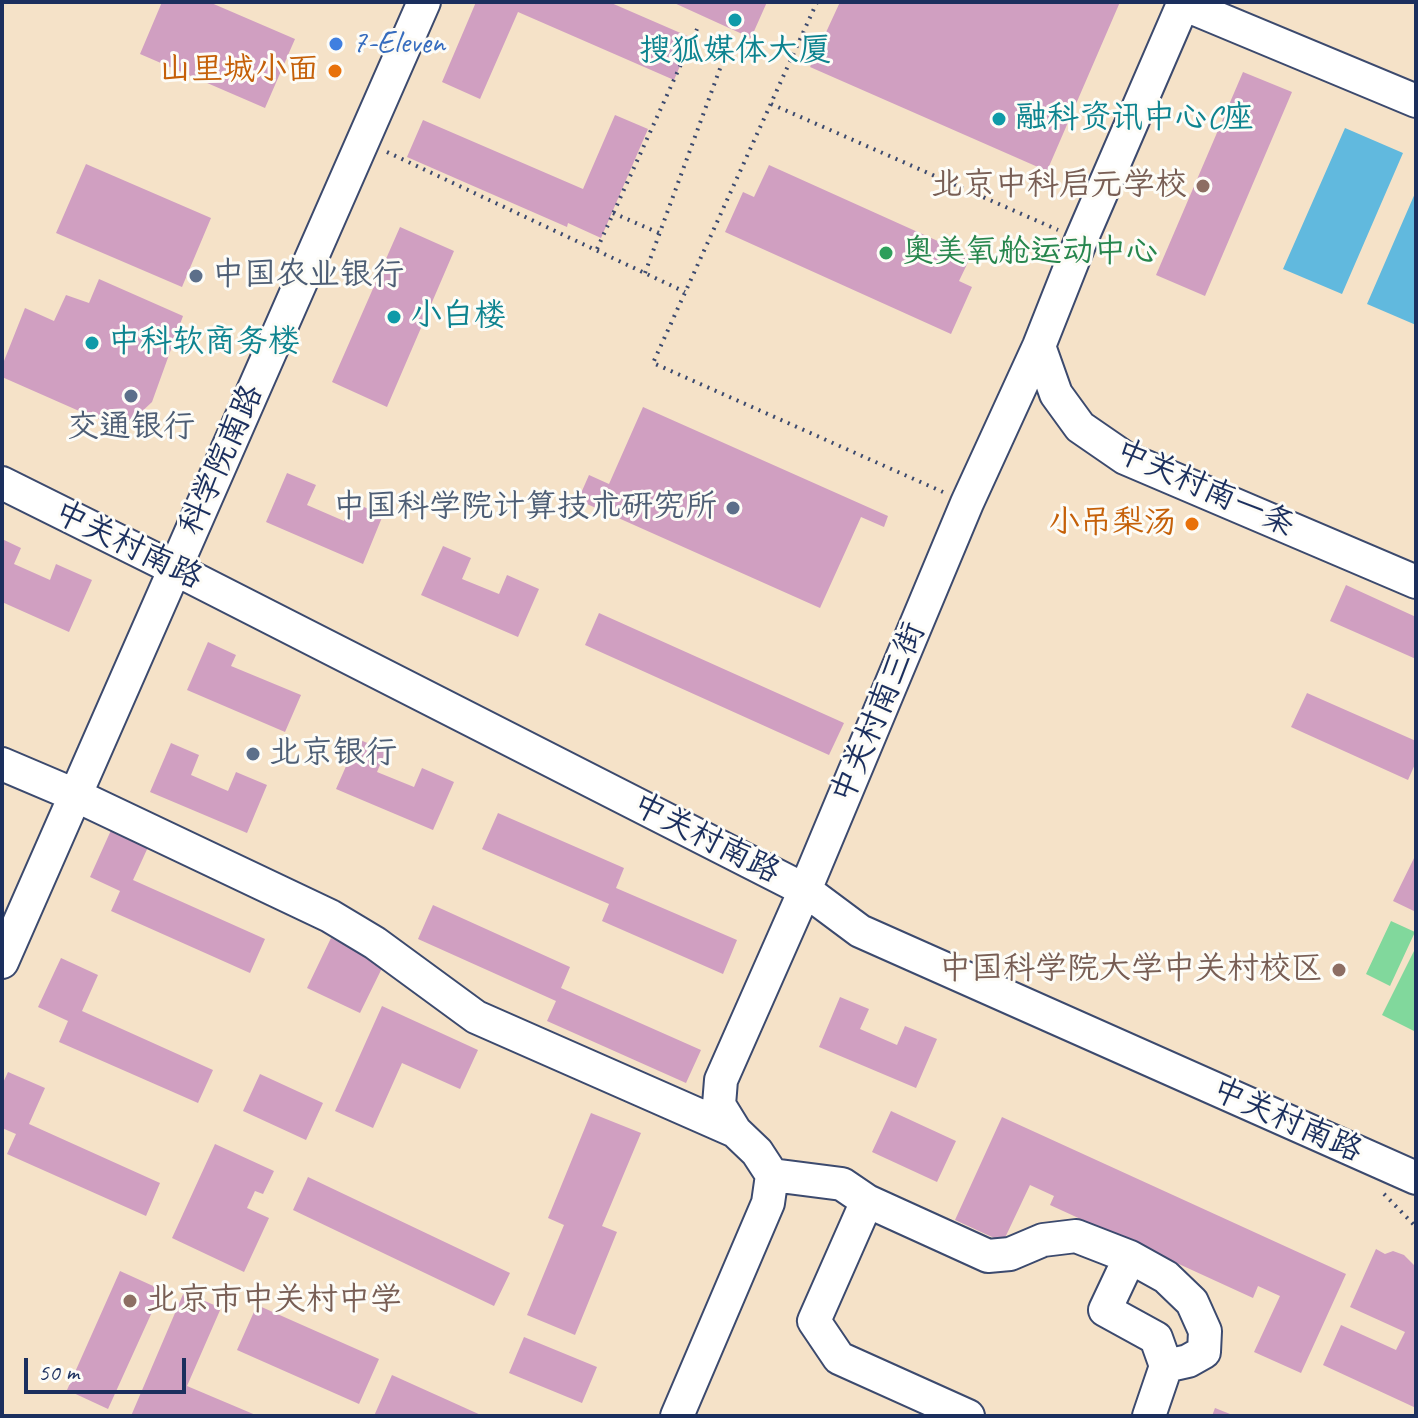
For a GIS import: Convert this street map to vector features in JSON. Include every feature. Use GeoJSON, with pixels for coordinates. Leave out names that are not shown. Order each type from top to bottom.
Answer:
{"type":"FeatureCollection","features":[{"type":"Feature","properties":{"kind":"street","name":"科学院南路"},"geometry":{"type":"LineString","coordinates":[[2,962],[424,2]]}},
{"type":"Feature","properties":{"kind":"street"},"geometry":{"type":"LineString","coordinates":[[1183,3],[1416,101]]}},
{"type":"Feature","properties":{"kind":"street","name":"中关村南三街"},"geometry":{"type":"LineString","coordinates":[[772,1175],[757,1152],[735,1131],[719,1105],[721,1080],[805,890],[967,503],[1039,346],[1183,3]]}},
{"type":"Feature","properties":{"kind":"street","name":"中关村南一条"},"geometry":{"type":"LineString","coordinates":[[1039,346],[1056,394],[1080,427],[1125,458],[1416,582]]}},
{"type":"Feature","properties":{"kind":"street","name":"中关村南路"},"geometry":{"type":"LineString","coordinates":[[2,483],[805,890],[860,931],[1416,1178]]}},
{"type":"Feature","properties":{"kind":"street"},"geometry":{"type":"LineString","coordinates":[[2,764],[75,795],[330,916],[375,943],[476,1017],[735,1131]]}},
{"type":"Feature","properties":{"kind":"street"},"geometry":{"type":"LineString","coordinates":[[677,1416],[768,1203],[772,1175],[842,1184],[867,1201],[988,1256],[1010,1254],[1043,1240],[1076,1236],[1130,1257],[1166,1277],[1192,1302],[1205,1331],[1204,1352],[1188,1361],[1166,1366]]}},
{"type":"Feature","properties":{"kind":"street"},"geometry":{"type":"LineString","coordinates":[[867,1201],[814,1321],[839,1358],[968,1416]]}},
{"type":"Feature","properties":{"kind":"street"},"geometry":{"type":"LineString","coordinates":[[1130,1257],[1105,1310],[1156,1338],[1166,1366],[1149,1416]]}},
{"type":"Feature","properties":{"kind":"path"},"geometry":{"type":"LineString","coordinates":[[817,2],[653,363],[967,503]]}},
{"type":"Feature","properties":{"kind":"path"},"geometry":{"type":"LineString","coordinates":[[597,250],[697,29]]}},
{"type":"Feature","properties":{"kind":"path"},"geometry":{"type":"LineString","coordinates":[[645,273],[729,44]]}},
{"type":"Feature","properties":{"kind":"path"},"geometry":{"type":"LineString","coordinates":[[771,104],[1081,240]]}},
{"type":"Feature","properties":{"kind":"path"},"geometry":{"type":"LineString","coordinates":[[363,141],[685,292]]}},
{"type":"Feature","properties":{"kind":"path"},"geometry":{"type":"LineString","coordinates":[[613,213],[659,233]]}},
{"type":"Feature","properties":{"kind":"green space"},"geometry":{"type":"Polygon","coordinates":[[[1391,921],[1415,932],[1390,986],[1366,974],[1391,921]]]}},
{"type":"Feature","properties":{"kind":"green space"},"geometry":{"type":"Polygon","coordinates":[[[1416,947],[1416,1032],[1382,1015],[1416,947]]]}},
{"type":"Feature","properties":{"kind":"water"},"geometry":{"type":"Polygon","coordinates":[[[1345,128],[1403,153],[1342,294],[1283,269],[1345,128]]]}},
{"type":"Feature","properties":{"kind":"water"},"geometry":{"type":"Polygon","coordinates":[[[1416,191],[1416,325],[1367,304],[1416,191]]]}},
{"type":"Feature","properties":{"kind":"building"},"geometry":{"type":"Polygon","coordinates":[[[162,2],[209,2],[295,39],[265,108],[140,54],[162,2]]]}},
{"type":"Feature","properties":{"kind":"building"},"geometry":{"type":"Polygon","coordinates":[[[476,2],[609,2],[692,38],[674,80],[518,12],[480,99],[442,82],[476,2]]]}},
{"type":"Feature","properties":{"kind":"building","name":"搜狐媒体大厦"},"geometry":{"type":"Polygon","coordinates":[[[672,2],[767,2],[751,38],[672,2]]]}},
{"type":"Feature","properties":{"kind":"building","name":"融科资讯中心C座"},"geometry":{"type":"Polygon","coordinates":[[[840,2],[1120,2],[1047,171],[810,67],[840,2]]]}},
{"type":"Feature","properties":{"kind":"building"},"geometry":{"type":"Polygon","coordinates":[[[1243,72],[1292,92],[1205,296],[1156,275],[1243,72]]]}},
{"type":"Feature","properties":{"kind":"building"},"geometry":{"type":"Polygon","coordinates":[[[615,115],[648,129],[601,238],[568,223],[567,227],[407,157],[423,120],[583,189],[615,115]]]}},
{"type":"Feature","properties":{"kind":"building"},"geometry":{"type":"Polygon","coordinates":[[[86,164],[211,218],[182,287],[56,233],[86,164]]]}},
{"type":"Feature","properties":{"kind":"building"},"geometry":{"type":"Polygon","coordinates":[[[769,165],[971,256],[959,281],[972,287],[951,334],[725,232],[743,192],[754,197],[769,165]]]}},
{"type":"Feature","properties":{"kind":"building","name":"小白楼"},"geometry":{"type":"Polygon","coordinates":[[[400,227],[454,251],[387,407],[332,382],[400,227]]]}},
{"type":"Feature","properties":{"kind":"building","name":"中科软商务楼"},"geometry":{"type":"Polygon","coordinates":[[[99,279],[183,316],[152,402],[136,417],[118,424],[95,418],[2,377],[2,366],[25,308],[54,321],[66,295],[89,303],[99,279]]]}},
{"type":"Feature","properties":{"kind":"building","name":"中国科学院计算技术研究所"},"geometry":{"type":"Polygon","coordinates":[[[643,407],[888,516],[884,527],[861,517],[820,608],[578,500],[589,475],[609,484],[643,407]]]}},
{"type":"Feature","properties":{"kind":"building"},"geometry":{"type":"Polygon","coordinates":[[[287,473],[316,485],[307,505],[344,521],[352,502],[383,515],[363,564],[266,522],[287,473]]]}},
{"type":"Feature","properties":{"kind":"building"},"geometry":{"type":"Polygon","coordinates":[[[2,539],[21,548],[14,564],[50,580],[56,564],[92,580],[69,632],[2,602],[2,539]]]}},
{"type":"Feature","properties":{"kind":"building"},"geometry":{"type":"Polygon","coordinates":[[[443,546],[471,558],[462,579],[499,594],[507,575],[539,589],[518,637],[421,595],[443,546]]]}},
{"type":"Feature","properties":{"kind":"building"},"geometry":{"type":"Polygon","coordinates":[[[1346,585],[1416,617],[1416,659],[1330,621],[1346,585]]]}},
{"type":"Feature","properties":{"kind":"building"},"geometry":{"type":"Polygon","coordinates":[[[599,613],[844,723],[829,755],[585,645],[599,613]]]}},
{"type":"Feature","properties":{"kind":"building"},"geometry":{"type":"Polygon","coordinates":[[[208,642],[236,655],[231,666],[301,695],[285,732],[187,690],[208,642]]]}},
{"type":"Feature","properties":{"kind":"building"},"geometry":{"type":"Polygon","coordinates":[[[1307,693],[1416,741],[1416,762],[1408,780],[1291,727],[1307,693]]]}},
{"type":"Feature","properties":{"kind":"building"},"geometry":{"type":"Polygon","coordinates":[[[358,739],[386,751],[377,772],[414,787],[422,768],[454,782],[433,830],[336,789],[358,739]]]}},
{"type":"Feature","properties":{"kind":"building"},"geometry":{"type":"Polygon","coordinates":[[[171,743],[199,755],[191,775],[228,791],[236,772],[267,785],[247,833],[150,792],[171,743]]]}},
{"type":"Feature","properties":{"kind":"building"},"geometry":{"type":"Polygon","coordinates":[[[498,813],[624,868],[616,888],[737,940],[723,974],[602,921],[609,904],[482,849],[498,813]]]}},
{"type":"Feature","properties":{"kind":"building"},"geometry":{"type":"Polygon","coordinates":[[[112,828],[149,845],[133,880],[265,939],[250,973],[111,911],[120,891],[90,877],[112,828]]]}},
{"type":"Feature","properties":{"kind":"building"},"geometry":{"type":"Polygon","coordinates":[[[1416,854],[1416,912],[1393,901],[1416,854]]]}},
{"type":"Feature","properties":{"kind":"building"},"geometry":{"type":"Polygon","coordinates":[[[433,905],[570,967],[561,988],[701,1050],[686,1083],[547,1021],[556,1001],[418,939],[433,905]]]}},
{"type":"Feature","properties":{"kind":"building"},"geometry":{"type":"Polygon","coordinates":[[[331,938],[384,964],[360,1013],[307,988],[331,938]]]}},
{"type":"Feature","properties":{"kind":"building"},"geometry":{"type":"Polygon","coordinates":[[[61,958],[98,975],[82,1011],[213,1070],[198,1103],[59,1042],[68,1021],[38,1007],[61,958]]]}},
{"type":"Feature","properties":{"kind":"building"},"geometry":{"type":"Polygon","coordinates":[[[840,997],[869,1009],[860,1029],[897,1045],[905,1026],[937,1039],[916,1088],[819,1047],[840,997]]]}},
{"type":"Feature","properties":{"kind":"building"},"geometry":{"type":"Polygon","coordinates":[[[382,1006],[478,1050],[460,1089],[402,1063],[373,1128],[335,1111],[382,1006]]]}},
{"type":"Feature","properties":{"kind":"building"},"geometry":{"type":"Polygon","coordinates":[[[8,1072],[45,1088],[29,1124],[160,1183],[146,1216],[7,1154],[16,1134],[2,1128],[2,1085],[8,1072]]]}},
{"type":"Feature","properties":{"kind":"building"},"geometry":{"type":"Polygon","coordinates":[[[260,1074],[323,1103],[306,1140],[243,1111],[260,1074]]]}},
{"type":"Feature","properties":{"kind":"building"},"geometry":{"type":"Polygon","coordinates":[[[891,1111],[956,1141],[937,1182],[872,1152],[891,1111]]]}},
{"type":"Feature","properties":{"kind":"building"},"geometry":{"type":"Polygon","coordinates":[[[591,1113],[641,1133],[602,1226],[617,1232],[575,1335],[527,1315],[564,1225],[548,1218],[591,1113]]]}},
{"type":"Feature","properties":{"kind":"building"},"geometry":{"type":"Polygon","coordinates":[[[1002,1117],[1346,1274],[1301,1373],[1254,1352],[1280,1296],[1258,1286],[1253,1298],[1050,1205],[1054,1196],[1030,1185],[1003,1242],[955,1220],[1002,1117]]]}},
{"type":"Feature","properties":{"kind":"building"},"geometry":{"type":"Polygon","coordinates":[[[215,1144],[274,1171],[263,1194],[255,1191],[247,1208],[269,1218],[244,1272],[172,1238],[215,1144]]]}},
{"type":"Feature","properties":{"kind":"building"},"geometry":{"type":"Polygon","coordinates":[[[308,1177],[510,1273],[494,1306],[293,1210],[308,1177]]]}},
{"type":"Feature","properties":{"kind":"building"},"geometry":{"type":"Polygon","coordinates":[[[1376,1249],[1385,1254],[1393,1251],[1404,1255],[1416,1267],[1416,1408],[1323,1365],[1341,1325],[1396,1350],[1405,1332],[1350,1307],[1376,1249]]]}},
{"type":"Feature","properties":{"kind":"building"},"geometry":{"type":"Polygon","coordinates":[[[120,1271],[162,1290],[108,1409],[67,1390],[120,1271]]]}},
{"type":"Feature","properties":{"kind":"building"},"geometry":{"type":"Polygon","coordinates":[[[184,1292],[221,1308],[187,1386],[258,1416],[131,1416],[184,1292]]]}},
{"type":"Feature","properties":{"kind":"building"},"geometry":{"type":"Polygon","coordinates":[[[257,1305],[379,1359],[359,1404],[237,1350],[257,1305]]]}},
{"type":"Feature","properties":{"kind":"building"},"geometry":{"type":"Polygon","coordinates":[[[524,1337],[597,1367],[582,1403],[509,1373],[524,1337]]]}},
{"type":"Feature","properties":{"kind":"building"},"geometry":{"type":"Polygon","coordinates":[[[392,1375],[483,1416],[374,1416],[392,1375]]]}},
{"type":"Feature","properties":{"kind":"building"},"geometry":{"type":"Polygon","coordinates":[[[1215,1408],[1235,1416],[1212,1416],[1215,1408]]]}},
{"type":"Feature","properties":{"kind":"place","name":"搜狐媒体大厦"},"geometry":{"type":"Point","coordinates":[735,20]}},
{"type":"Feature","properties":{"kind":"place","name":"7-Eleven"},"geometry":{"type":"Point","coordinates":[336,44]}},
{"type":"Feature","properties":{"kind":"place","name":"山里城小面"},"geometry":{"type":"Point","coordinates":[335,71]}},
{"type":"Feature","properties":{"kind":"place","name":"融科资讯中心C座"},"geometry":{"type":"Point","coordinates":[999,119]}},
{"type":"Feature","properties":{"kind":"place","name":"北京中科启元学校"},"geometry":{"type":"Point","coordinates":[1203,186]}},
{"type":"Feature","properties":{"kind":"place","name":"奥美氧舱运动中心"},"geometry":{"type":"Point","coordinates":[886,253]}},
{"type":"Feature","properties":{"kind":"place","name":"中国农业银行"},"geometry":{"type":"Point","coordinates":[196,276]}},
{"type":"Feature","properties":{"kind":"place","name":"小白楼"},"geometry":{"type":"Point","coordinates":[394,317]}},
{"type":"Feature","properties":{"kind":"place","name":"中科软商务楼"},"geometry":{"type":"Point","coordinates":[92,343]}},
{"type":"Feature","properties":{"kind":"place","name":"交通银行"},"geometry":{"type":"Point","coordinates":[131,396]}},
{"type":"Feature","properties":{"kind":"place","name":"中国科学院计算技术研究所"},"geometry":{"type":"Point","coordinates":[733,508]}},
{"type":"Feature","properties":{"kind":"place","name":"小吊梨汤"},"geometry":{"type":"Point","coordinates":[1192,524]}},
{"type":"Feature","properties":{"kind":"place","name":"北京银行"},"geometry":{"type":"Point","coordinates":[253,754]}},
{"type":"Feature","properties":{"kind":"place","name":"中国科学院大学中关村校区"},"geometry":{"type":"Point","coordinates":[1339,970]}},
{"type":"Feature","properties":{"kind":"place","name":"北京市中关村中学"},"geometry":{"type":"Point","coordinates":[130,1301]}}]}
